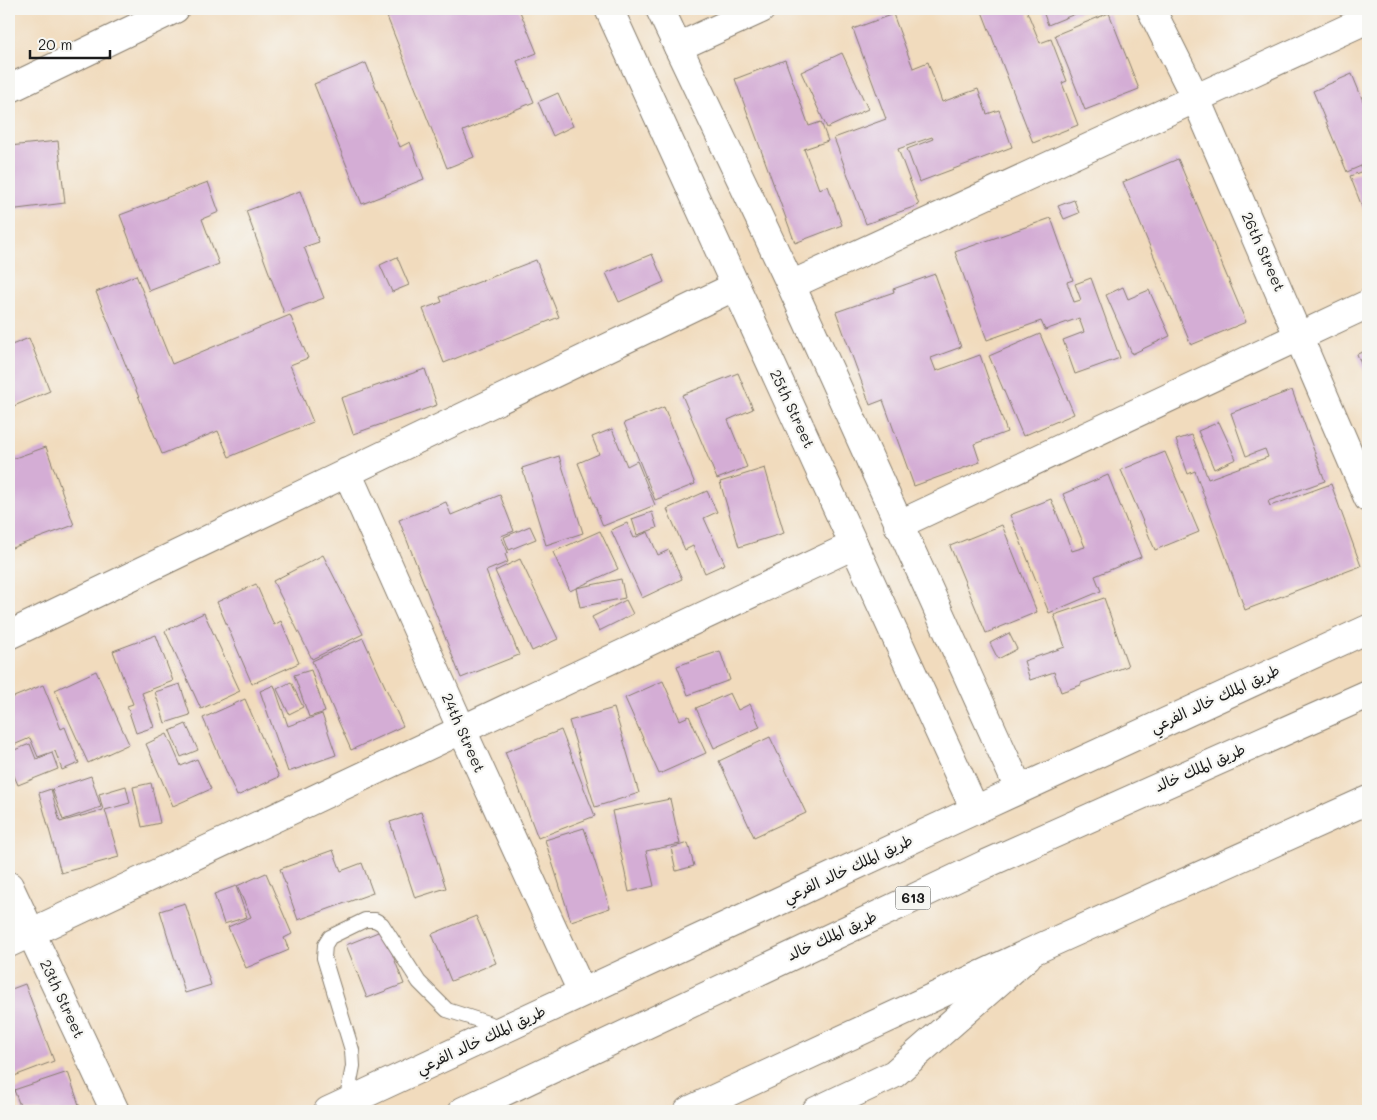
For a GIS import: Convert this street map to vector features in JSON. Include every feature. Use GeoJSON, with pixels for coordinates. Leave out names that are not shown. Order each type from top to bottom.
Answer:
{"type":"FeatureCollection","features":[{"type":"Feature","properties":{"kind":"main road"},"geometry":{"type":"LineString","coordinates":[[9,89],[126,19],[175,9]]}},
{"type":"Feature","properties":{"kind":"main road","name":"25th Street"},"geometry":{"type":"LineString","coordinates":[[608,9],[975,810]]}},
{"type":"Feature","properties":{"kind":"main road"},"geometry":{"type":"LineString","coordinates":[[660,9],[791,285],[1019,789]]}},
{"type":"Feature","properties":{"kind":"main road"},"geometry":{"type":"LineString","coordinates":[[678,47],[761,9]]}},
{"type":"Feature","properties":{"kind":"main road","name":"26th Street"},"geometry":{"type":"LineString","coordinates":[[1151,9],[1196,99],[1368,498]]}},
{"type":"Feature","properties":{"kind":"main road"},"geometry":{"type":"LineString","coordinates":[[791,285],[1368,19]]}},
{"type":"Feature","properties":{"kind":"main road"},"geometry":{"type":"LineString","coordinates":[[9,635],[736,286]]}},
{"type":"Feature","properties":{"kind":"main road"},"geometry":{"type":"LineString","coordinates":[[898,525],[1368,304]]}},
{"type":"Feature","properties":{"kind":"main road","name":"24th Street"},"geometry":{"type":"LineString","coordinates":[[347,472],[582,992]]}},
{"type":"Feature","properties":{"kind":"main road"},"geometry":{"type":"LineString","coordinates":[[20,938],[854,545]]}},
{"type":"Feature","properties":{"kind":"main road","name":"طريق الملك خالد الفرعي"},"geometry":{"type":"LineString","coordinates":[[337,1107],[1019,789],[1368,629]]}},
{"type":"Feature","properties":{"kind":"main road","name":"طريق الملك خالد"},"geometry":{"type":"LineString","coordinates":[[463,1111],[986,864],[1368,694]]}},
{"type":"Feature","properties":{"kind":"main road"},"geometry":{"type":"LineString","coordinates":[[688,1111],[1035,950],[1368,800]]}},
{"type":"Feature","properties":{"kind":"main road","name":"23th Street"},"geometry":{"type":"LineString","coordinates":[[9,886],[20,938],[115,1111]]}},
{"type":"Feature","properties":{"kind":"main road"},"geometry":{"type":"LineString","coordinates":[[816,1111],[894,1074],[1035,950]]}},
{"type":"Feature","properties":{"kind":"lane"},"geometry":{"type":"LineString","coordinates":[[337,1107],[353,1066],[352,1050],[324,958],[325,945],[330,937],[365,920],[375,920],[382,924],[419,982],[448,1010],[506,1028]]}},
{"type":"Feature","properties":{"kind":"building"},"geometry":{"type":"Polygon","coordinates":[[[384,9],[519,9],[537,53],[517,61],[534,102],[463,131],[474,157],[447,168],[384,9]]]}},
{"type":"Feature","properties":{"kind":"building"},"geometry":{"type":"Polygon","coordinates":[[[981,9],[1026,9],[1040,43],[1051,39],[1067,81],[1062,83],[1078,125],[1033,143],[981,9]]]}},
{"type":"Feature","properties":{"kind":"building"},"geometry":{"type":"Polygon","coordinates":[[[1042,9],[1087,9],[1048,25],[1042,9]]]}},
{"type":"Feature","properties":{"kind":"building"},"geometry":{"type":"Polygon","coordinates":[[[1109,13],[1139,89],[1085,110],[1055,35],[1109,13]]]}},
{"type":"Feature","properties":{"kind":"building"},"geometry":{"type":"Polygon","coordinates":[[[893,14],[913,68],[928,62],[942,102],[978,89],[987,114],[999,110],[1012,147],[919,182],[907,149],[933,139],[932,137],[898,149],[919,205],[866,224],[834,138],[886,119],[853,29],[893,14]]]}},
{"type":"Feature","properties":{"kind":"building"},"geometry":{"type":"Polygon","coordinates":[[[842,53],[868,109],[827,128],[801,72],[842,53]]]}},
{"type":"Feature","properties":{"kind":"building"},"geometry":{"type":"Polygon","coordinates":[[[785,60],[809,126],[821,122],[828,141],[804,149],[819,189],[828,186],[842,225],[795,243],[735,79],[785,60]]]}},
{"type":"Feature","properties":{"kind":"building"},"geometry":{"type":"Polygon","coordinates":[[[366,63],[400,147],[410,142],[424,179],[362,204],[314,84],[366,63]]]}},
{"type":"Feature","properties":{"kind":"building"},"geometry":{"type":"Polygon","coordinates":[[[1352,74],[1368,113],[1368,163],[1347,172],[1313,91],[1352,74]]]}},
{"type":"Feature","properties":{"kind":"building"},"geometry":{"type":"Polygon","coordinates":[[[558,93],[573,126],[553,136],[538,102],[558,93]]]}},
{"type":"Feature","properties":{"kind":"building"},"geometry":{"type":"Polygon","coordinates":[[[58,141],[65,203],[9,210],[9,146],[58,141]]]}},
{"type":"Feature","properties":{"kind":"building"},"geometry":{"type":"Polygon","coordinates":[[[1178,159],[1246,322],[1191,345],[1123,182],[1178,159]]]}},
{"type":"Feature","properties":{"kind":"building"},"geometry":{"type":"Polygon","coordinates":[[[1368,169],[1368,222],[1350,176],[1368,169]]]}},
{"type":"Feature","properties":{"kind":"building"},"geometry":{"type":"Polygon","coordinates":[[[208,182],[219,212],[202,219],[219,264],[149,291],[120,215],[208,182]]]}},
{"type":"Feature","properties":{"kind":"building"},"geometry":{"type":"Polygon","coordinates":[[[300,191],[319,242],[304,247],[324,298],[284,313],[246,211],[300,191]]]}},
{"type":"Feature","properties":{"kind":"building"},"geometry":{"type":"Polygon","coordinates":[[[1074,200],[1079,213],[1064,219],[1058,206],[1074,200]]]}},
{"type":"Feature","properties":{"kind":"building"},"geometry":{"type":"Polygon","coordinates":[[[1051,218],[1073,280],[1067,282],[1074,302],[1081,300],[1075,284],[1091,278],[1120,358],[1075,374],[1063,340],[1084,332],[1079,318],[1045,330],[1041,321],[987,340],[955,252],[1051,218]]]}},
{"type":"Feature","properties":{"kind":"building"},"geometry":{"type":"Polygon","coordinates":[[[652,254],[664,282],[619,302],[606,273],[652,254]]]}},
{"type":"Feature","properties":{"kind":"building"},"geometry":{"type":"Polygon","coordinates":[[[397,257],[409,285],[392,292],[380,265],[397,257]]]}},
{"type":"Feature","properties":{"kind":"building"},"geometry":{"type":"Polygon","coordinates":[[[536,260],[559,317],[444,363],[423,309],[442,302],[440,297],[536,260]]]}},
{"type":"Feature","properties":{"kind":"building"},"geometry":{"type":"Polygon","coordinates":[[[935,274],[961,347],[931,358],[936,371],[980,355],[1007,432],[974,444],[980,462],[914,486],[883,400],[870,405],[836,312],[894,292],[893,289],[935,274]]]}},
{"type":"Feature","properties":{"kind":"building"},"geometry":{"type":"Polygon","coordinates":[[[136,275],[172,364],[290,315],[308,358],[290,365],[313,422],[229,457],[218,431],[162,454],[96,292],[136,275]]]}},
{"type":"Feature","properties":{"kind":"building"},"geometry":{"type":"Polygon","coordinates":[[[1123,287],[1128,299],[1149,290],[1170,336],[1132,354],[1106,295],[1123,287]]]}},
{"type":"Feature","properties":{"kind":"building"},"geometry":{"type":"Polygon","coordinates":[[[1040,334],[1074,414],[1023,436],[989,356],[1040,334]]]}},
{"type":"Feature","properties":{"kind":"building"},"geometry":{"type":"Polygon","coordinates":[[[29,338],[50,391],[9,408],[9,346],[29,338]]]}},
{"type":"Feature","properties":{"kind":"building"},"geometry":{"type":"Polygon","coordinates":[[[1368,350],[1368,381],[1357,354],[1368,350]]]}},
{"type":"Feature","properties":{"kind":"building"},"geometry":{"type":"Polygon","coordinates":[[[425,369],[437,405],[353,434],[341,398],[425,369]]]}},
{"type":"Feature","properties":{"kind":"building"},"geometry":{"type":"Polygon","coordinates":[[[738,373],[753,409],[728,420],[747,467],[717,479],[682,395],[738,373]]]}},
{"type":"Feature","properties":{"kind":"building"},"geometry":{"type":"Polygon","coordinates":[[[1292,390],[1325,481],[1268,501],[1270,506],[1331,484],[1361,566],[1245,610],[1195,471],[1188,474],[1176,440],[1192,435],[1208,479],[1268,457],[1265,449],[1246,456],[1231,413],[1292,390]]]}},
{"type":"Feature","properties":{"kind":"building"},"geometry":{"type":"Polygon","coordinates":[[[664,407],[695,484],[655,500],[624,423],[664,407]]]}},
{"type":"Feature","properties":{"kind":"building"},"geometry":{"type":"Polygon","coordinates":[[[1219,422],[1236,459],[1214,469],[1198,431],[1219,422]]]}},
{"type":"Feature","properties":{"kind":"building"},"geometry":{"type":"Polygon","coordinates":[[[612,429],[627,466],[637,461],[655,505],[603,526],[578,463],[599,454],[592,437],[612,429]]]}},
{"type":"Feature","properties":{"kind":"building"},"geometry":{"type":"Polygon","coordinates":[[[46,447],[74,525],[9,549],[9,460],[46,447]]]}},
{"type":"Feature","properties":{"kind":"building"},"geometry":{"type":"Polygon","coordinates":[[[1165,452],[1199,532],[1155,550],[1121,470],[1165,452]]]}},
{"type":"Feature","properties":{"kind":"building"},"geometry":{"type":"Polygon","coordinates":[[[559,456],[583,533],[546,545],[522,468],[559,456]]]}},
{"type":"Feature","properties":{"kind":"building"},"geometry":{"type":"Polygon","coordinates":[[[765,468],[784,533],[739,547],[720,482],[765,468]]]}},
{"type":"Feature","properties":{"kind":"building"},"geometry":{"type":"Polygon","coordinates":[[[1108,475],[1141,557],[1095,576],[1101,591],[1049,613],[1010,515],[1051,499],[1072,551],[1085,547],[1063,494],[1108,475]]]}},
{"type":"Feature","properties":{"kind":"building"},"geometry":{"type":"Polygon","coordinates":[[[707,491],[717,512],[704,518],[725,564],[705,573],[693,546],[685,550],[667,509],[707,491]]]}},
{"type":"Feature","properties":{"kind":"building"},"geometry":{"type":"Polygon","coordinates":[[[500,495],[514,531],[501,536],[508,552],[505,554],[508,562],[486,571],[519,655],[461,678],[399,520],[446,502],[451,515],[500,495]]]}},
{"type":"Feature","properties":{"kind":"building"},"geometry":{"type":"Polygon","coordinates":[[[652,512],[657,528],[637,535],[632,519],[652,512]]]}},
{"type":"Feature","properties":{"kind":"building"},"geometry":{"type":"Polygon","coordinates":[[[627,523],[634,538],[648,532],[658,555],[669,550],[682,579],[642,598],[611,530],[627,523]]]}},
{"type":"Feature","properties":{"kind":"building"},"geometry":{"type":"Polygon","coordinates":[[[1002,525],[1037,612],[986,633],[950,546],[1002,525]]]}},
{"type":"Feature","properties":{"kind":"building"},"geometry":{"type":"Polygon","coordinates":[[[530,526],[536,539],[509,550],[504,537],[530,526]]]}},
{"type":"Feature","properties":{"kind":"building"},"geometry":{"type":"Polygon","coordinates":[[[600,531],[618,569],[570,591],[553,552],[600,531]]]}},
{"type":"Feature","properties":{"kind":"building"},"geometry":{"type":"Polygon","coordinates":[[[323,555],[363,634],[312,659],[273,581],[323,555]]]}},
{"type":"Feature","properties":{"kind":"building"},"geometry":{"type":"Polygon","coordinates":[[[520,559],[558,639],[532,651],[495,571],[520,559]]]}},
{"type":"Feature","properties":{"kind":"building"},"geometry":{"type":"Polygon","coordinates":[[[621,579],[625,598],[580,607],[576,588],[621,579]]]}},
{"type":"Feature","properties":{"kind":"building"},"geometry":{"type":"Polygon","coordinates":[[[256,584],[274,625],[281,621],[299,663],[252,684],[217,602],[256,584]]]}},
{"type":"Feature","properties":{"kind":"building"},"geometry":{"type":"Polygon","coordinates":[[[1104,598],[1128,666],[1061,692],[1054,672],[1030,680],[1024,661],[1065,647],[1054,615],[1104,598]]]}},
{"type":"Feature","properties":{"kind":"building"},"geometry":{"type":"Polygon","coordinates":[[[626,600],[633,614],[599,631],[592,617],[626,600]]]}},
{"type":"Feature","properties":{"kind":"building"},"geometry":{"type":"Polygon","coordinates":[[[204,613],[240,691],[201,709],[165,631],[204,613]]]}},
{"type":"Feature","properties":{"kind":"building"},"geometry":{"type":"Polygon","coordinates":[[[1009,633],[1017,649],[998,659],[990,643],[1009,633]]]}},
{"type":"Feature","properties":{"kind":"building"},"geometry":{"type":"Polygon","coordinates":[[[156,635],[173,681],[142,693],[154,727],[136,733],[127,706],[133,704],[113,651],[156,635]]]}},
{"type":"Feature","properties":{"kind":"building"},"geometry":{"type":"Polygon","coordinates":[[[363,638],[403,726],[351,750],[312,661],[363,638]]]}},
{"type":"Feature","properties":{"kind":"building"},"geometry":{"type":"Polygon","coordinates":[[[720,651],[730,680],[688,695],[677,666],[720,651]]]}},
{"type":"Feature","properties":{"kind":"building"},"geometry":{"type":"Polygon","coordinates":[[[311,670],[325,712],[309,717],[294,675],[311,670]]]}},
{"type":"Feature","properties":{"kind":"building"},"geometry":{"type":"Polygon","coordinates":[[[96,671],[129,744],[88,763],[55,690],[96,671]]]}},
{"type":"Feature","properties":{"kind":"building"},"geometry":{"type":"Polygon","coordinates":[[[663,681],[680,720],[689,716],[706,753],[659,774],[625,698],[663,681]]]}},
{"type":"Feature","properties":{"kind":"building"},"geometry":{"type":"Polygon","coordinates":[[[291,682],[303,707],[289,714],[277,689],[291,682]]]}},
{"type":"Feature","properties":{"kind":"building"},"geometry":{"type":"Polygon","coordinates":[[[180,684],[190,715],[165,723],[155,692],[180,684]]]}},
{"type":"Feature","properties":{"kind":"building"},"geometry":{"type":"Polygon","coordinates":[[[43,685],[61,729],[65,727],[79,763],[62,770],[55,751],[38,757],[30,738],[9,747],[9,699],[43,685]]]}},
{"type":"Feature","properties":{"kind":"building"},"geometry":{"type":"Polygon","coordinates":[[[274,685],[288,726],[322,714],[336,755],[288,772],[260,691],[274,685]]]}},
{"type":"Feature","properties":{"kind":"building"},"geometry":{"type":"Polygon","coordinates":[[[730,693],[738,710],[750,704],[760,727],[714,748],[696,708],[730,693]]]}},
{"type":"Feature","properties":{"kind":"building"},"geometry":{"type":"Polygon","coordinates":[[[245,699],[279,777],[237,796],[203,718],[245,699]]]}},
{"type":"Feature","properties":{"kind":"building"},"geometry":{"type":"Polygon","coordinates":[[[614,708],[639,793],[595,807],[569,721],[614,708]]]}},
{"type":"Feature","properties":{"kind":"building"},"geometry":{"type":"Polygon","coordinates":[[[186,724],[198,750],[181,757],[170,731],[186,724]]]}},
{"type":"Feature","properties":{"kind":"building"},"geometry":{"type":"Polygon","coordinates":[[[561,730],[595,816],[538,838],[505,752],[561,730]]]}},
{"type":"Feature","properties":{"kind":"building"},"geometry":{"type":"Polygon","coordinates":[[[167,734],[181,766],[197,759],[211,789],[173,806],[146,744],[167,734]]]}},
{"type":"Feature","properties":{"kind":"building"},"geometry":{"type":"Polygon","coordinates":[[[770,737],[806,813],[754,837],[719,761],[770,737]]]}},
{"type":"Feature","properties":{"kind":"building"},"geometry":{"type":"Polygon","coordinates":[[[30,744],[36,759],[52,753],[58,769],[18,785],[9,764],[9,752],[30,744]]]}},
{"type":"Feature","properties":{"kind":"building"},"geometry":{"type":"Polygon","coordinates":[[[91,776],[101,807],[63,820],[52,789],[91,776]]]}},
{"type":"Feature","properties":{"kind":"building"},"geometry":{"type":"Polygon","coordinates":[[[151,783],[160,823],[142,827],[133,787],[151,783]]]}},
{"type":"Feature","properties":{"kind":"building"},"geometry":{"type":"Polygon","coordinates":[[[126,786],[130,803],[105,810],[119,857],[61,873],[39,793],[51,789],[60,822],[103,810],[99,794],[126,786]]]}},
{"type":"Feature","properties":{"kind":"building"},"geometry":{"type":"Polygon","coordinates":[[[670,799],[680,844],[646,851],[654,886],[629,892],[612,811],[670,799]]]}},
{"type":"Feature","properties":{"kind":"building"},"geometry":{"type":"Polygon","coordinates":[[[421,812],[446,888],[415,898],[390,822],[421,812]]]}},
{"type":"Feature","properties":{"kind":"building"},"geometry":{"type":"Polygon","coordinates":[[[584,828],[610,908],[571,921],[545,840],[584,828]]]}},
{"type":"Feature","properties":{"kind":"building"},"geometry":{"type":"Polygon","coordinates":[[[688,843],[694,866],[676,871],[671,848],[688,843]]]}},
{"type":"Feature","properties":{"kind":"building"},"geometry":{"type":"Polygon","coordinates":[[[333,850],[341,871],[362,863],[373,893],[298,920],[280,869],[333,850]]]}},
{"type":"Feature","properties":{"kind":"building"},"geometry":{"type":"Polygon","coordinates":[[[266,873],[292,934],[284,938],[289,950],[246,968],[228,927],[251,917],[237,886],[266,873]]]}},
{"type":"Feature","properties":{"kind":"building"},"geometry":{"type":"Polygon","coordinates":[[[236,886],[247,917],[224,924],[214,894],[236,886]]]}},
{"type":"Feature","properties":{"kind":"building"},"geometry":{"type":"Polygon","coordinates":[[[185,903],[211,985],[185,993],[160,911],[185,903]]]}},
{"type":"Feature","properties":{"kind":"building"},"geometry":{"type":"Polygon","coordinates":[[[476,916],[496,963],[451,981],[432,934],[476,916]]]}},
{"type":"Feature","properties":{"kind":"building"},"geometry":{"type":"Polygon","coordinates":[[[383,930],[404,984],[367,998],[346,945],[383,930]]]}},
{"type":"Feature","properties":{"kind":"building"},"geometry":{"type":"Polygon","coordinates":[[[25,984],[54,1061],[9,1078],[9,990],[25,984]]]}},
{"type":"Feature","properties":{"kind":"building"},"geometry":{"type":"Polygon","coordinates":[[[68,1072],[81,1111],[22,1111],[14,1090],[68,1072]]]}}]}
